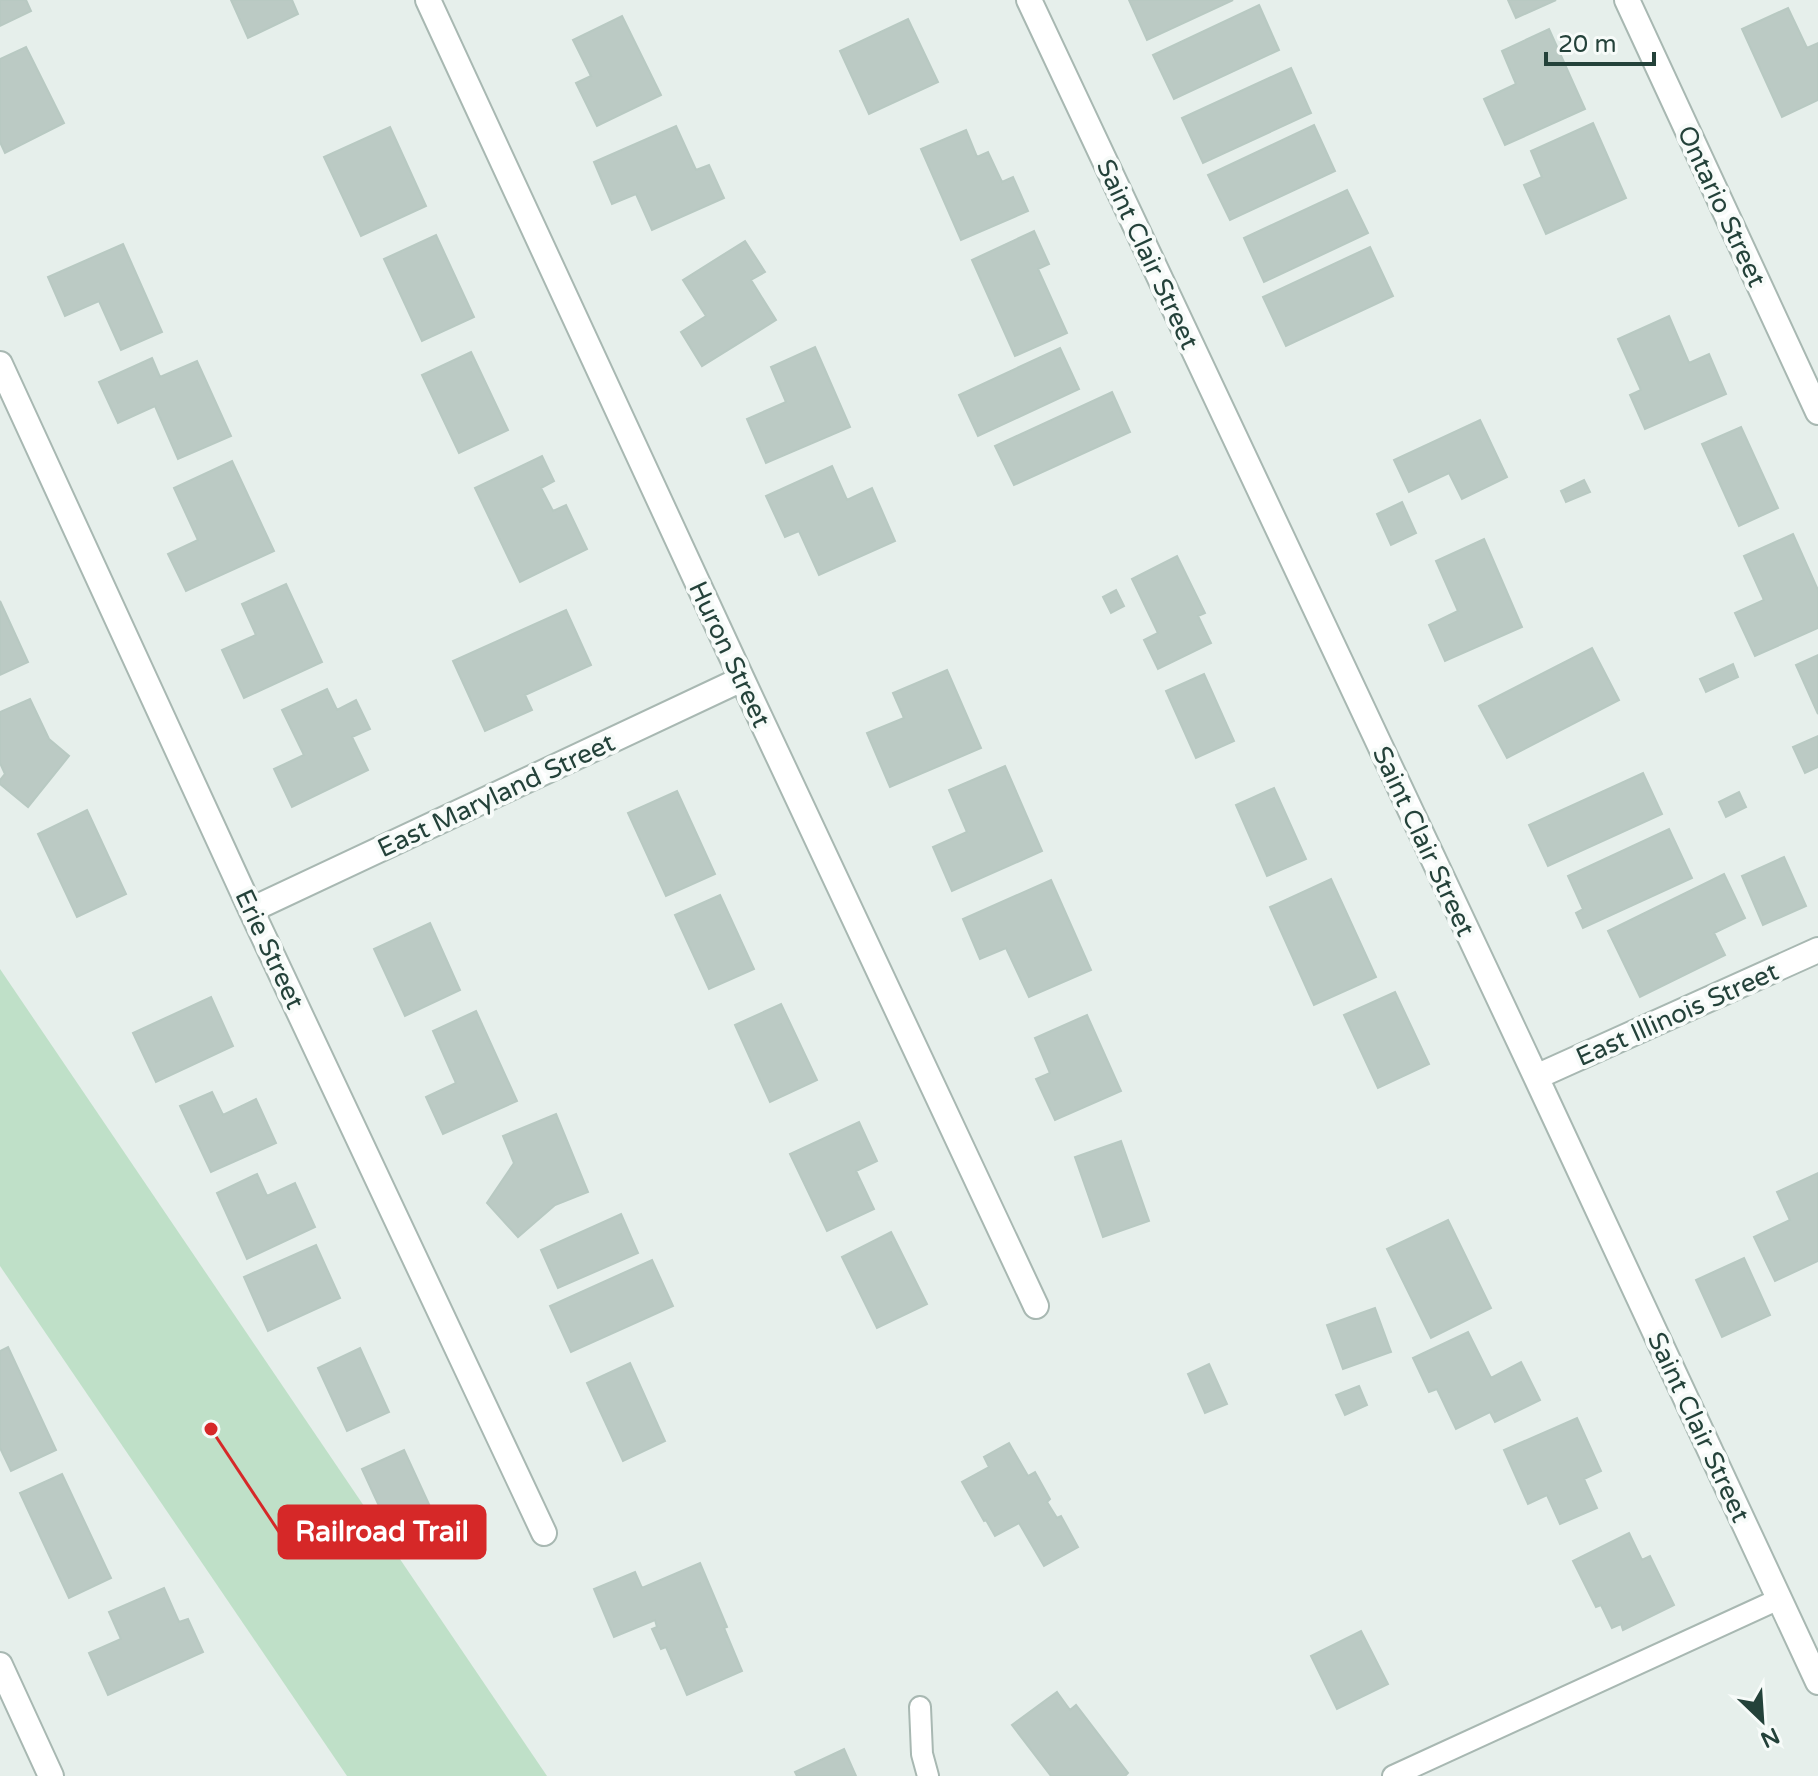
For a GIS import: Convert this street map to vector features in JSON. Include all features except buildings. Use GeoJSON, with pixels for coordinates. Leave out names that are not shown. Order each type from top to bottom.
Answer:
{"type":"FeatureCollection","features":[{"type":"Feature","properties":{"kind":"street","name":"Huron Street"},"geometry":{"type":"LineString","coordinates":[[428,0],[1036,1306]]}},
{"type":"Feature","properties":{"kind":"street","name":"Saint Clair Street"},"geometry":{"type":"LineString","coordinates":[[1029,0],[1818,1682]]}},
{"type":"Feature","properties":{"kind":"street","name":"Ontario Street"},"geometry":{"type":"LineString","coordinates":[[1627,0],[1818,412]]}},
{"type":"Feature","properties":{"kind":"street","name":"Erie Street"},"geometry":{"type":"LineString","coordinates":[[0,364],[251,910],[544,1533]]}},
{"type":"Feature","properties":{"kind":"street","name":"East Maryland Street"},"geometry":{"type":"LineString","coordinates":[[251,910],[742,679]]}},
{"type":"Feature","properties":{"kind":"street","name":"East Illinois Street"},"geometry":{"type":"LineString","coordinates":[[1536,1077],[1818,950]]}},
{"type":"Feature","properties":{"kind":"street"},"geometry":{"type":"LineString","coordinates":[[0,1665],[51,1776]]}},
{"type":"Feature","properties":{"kind":"lane"},"geometry":{"type":"LineString","coordinates":[[1393,1776],[1779,1599]]}},
{"type":"Feature","properties":{"kind":"lane"},"geometry":{"type":"LineString","coordinates":[[920,1707],[922,1754],[928,1776]]}},
{"type":"Feature","properties":{"kind":"green space"},"geometry":{"type":"Polygon","coordinates":[[[0,969],[547,1776],[347,1776],[0,1266],[0,969]]]}},
{"type":"Feature","properties":{"kind":"place","name":"Railroad Trail"},"geometry":{"type":"Point","coordinates":[211,1429]}}]}
